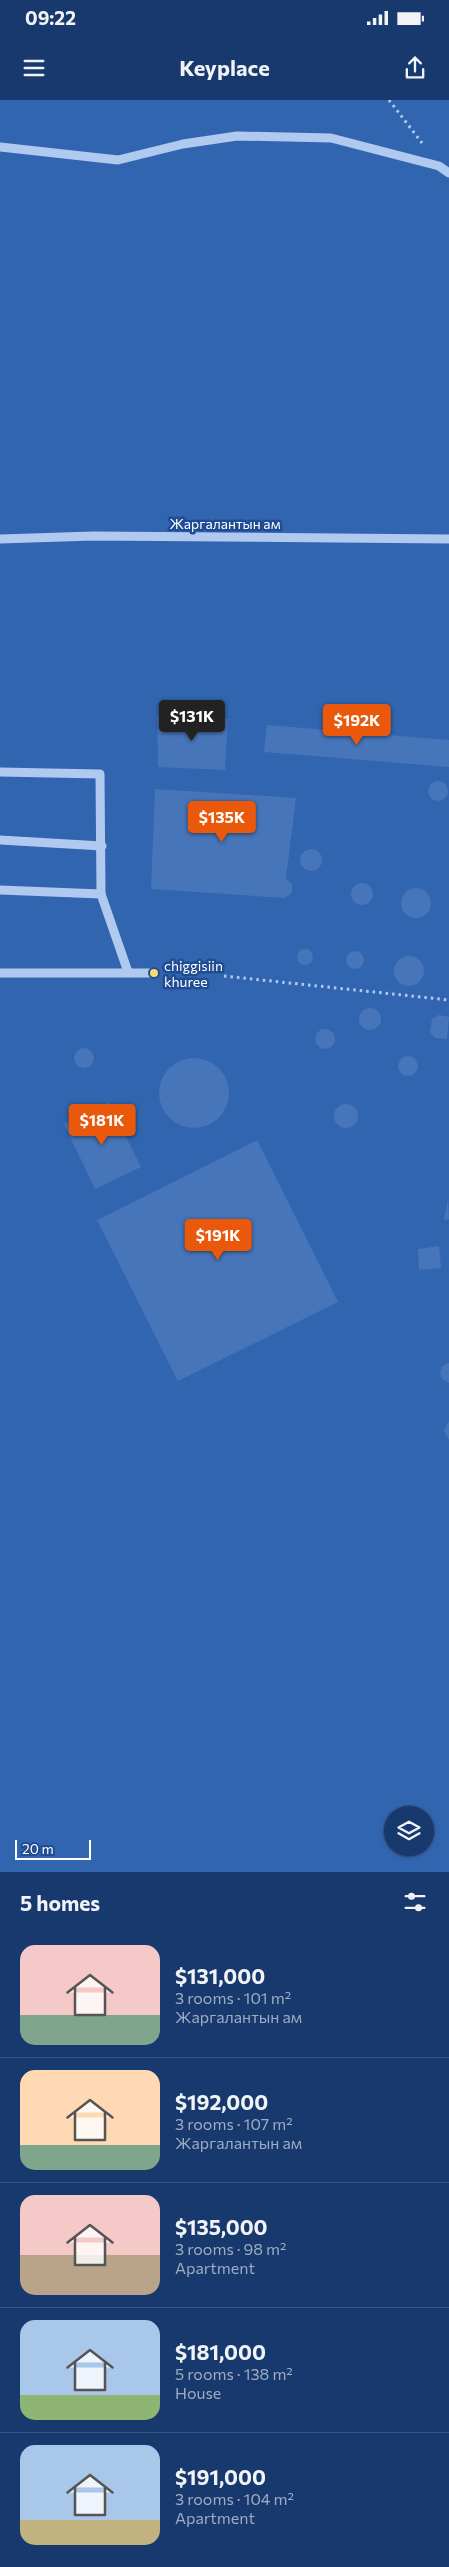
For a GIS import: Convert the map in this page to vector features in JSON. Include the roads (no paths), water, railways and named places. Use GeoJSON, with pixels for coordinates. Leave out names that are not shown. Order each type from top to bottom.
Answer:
{"type":"FeatureCollection","features":[{"type":"Feature","properties":{"kind":"street"},"geometry":{"type":"LineString","coordinates":[[0,147],[118,160],[183,144],[237,136],[331,138],[439,166],[449,173]]}},
{"type":"Feature","properties":{"kind":"street","name":"Жаргалантын ам"},"geometry":{"type":"LineString","coordinates":[[0,539],[93,536],[449,539]]}},
{"type":"Feature","properties":{"kind":"street"},"geometry":{"type":"LineString","coordinates":[[0,772],[100,774],[102,846],[100,894],[128,972]]}},
{"type":"Feature","properties":{"kind":"street"},"geometry":{"type":"LineString","coordinates":[[0,840],[102,846]]}},
{"type":"Feature","properties":{"kind":"street"},"geometry":{"type":"LineString","coordinates":[[0,890],[100,894]]}},
{"type":"Feature","properties":{"kind":"street"},"geometry":{"type":"LineString","coordinates":[[0,973],[154,973]]}},
{"type":"Feature","properties":{"kind":"place","name":"chiggisiin khuree"},"geometry":{"type":"Point","coordinates":[154,973]}}]}
